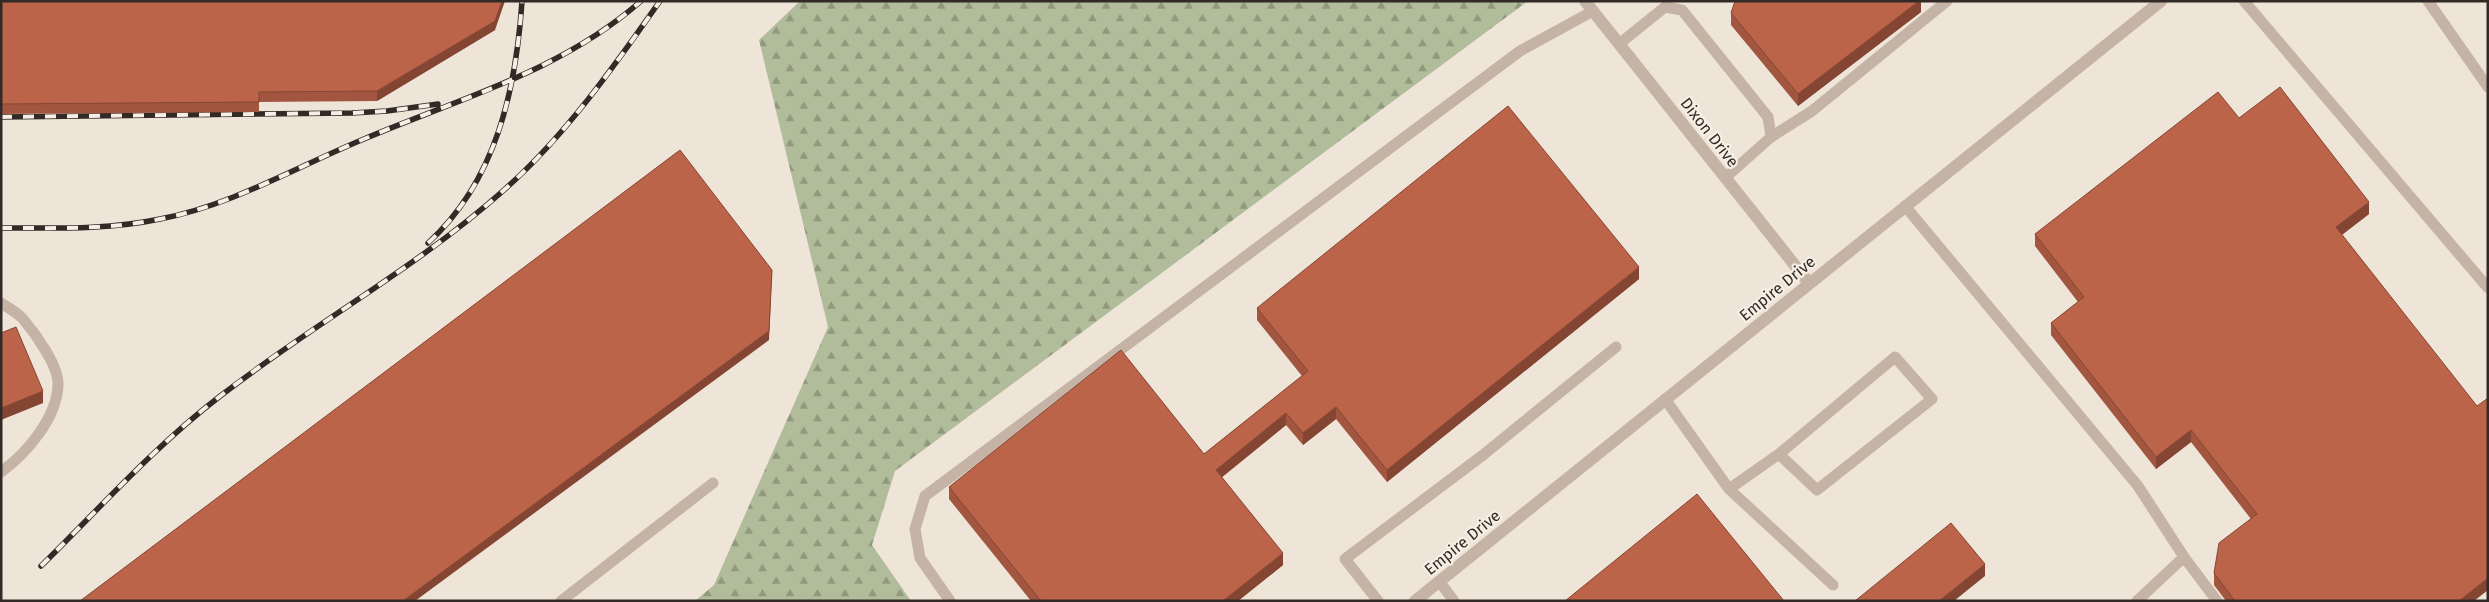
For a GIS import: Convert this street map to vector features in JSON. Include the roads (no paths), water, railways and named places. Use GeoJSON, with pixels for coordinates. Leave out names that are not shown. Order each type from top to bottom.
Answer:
{"type":"FeatureCollection","features":[{"type":"Feature","properties":{"kind":"street","name":"Empire Drive"},"geometry":{"type":"LineString","coordinates":[[1414,601],[2161,1]]}},
{"type":"Feature","properties":{"kind":"street","name":"Dixon Drive"},"geometry":{"type":"LineString","coordinates":[[1589,6],[1809,283]]}},
{"type":"Feature","properties":{"kind":"lane"},"geometry":{"type":"LineString","coordinates":[[1725,178],[1771,137],[1812,111],[1946,1]]}},
{"type":"Feature","properties":{"kind":"lane"},"geometry":{"type":"LineString","coordinates":[[2244,1],[2488,288]]}},
{"type":"Feature","properties":{"kind":"lane"},"geometry":{"type":"LineString","coordinates":[[2428,1],[2488,87]]}},
{"type":"Feature","properties":{"kind":"lane"},"geometry":{"type":"LineString","coordinates":[[950,601],[920,558],[915,529],[926,496],[1520,51],[1589,6]]}},
{"type":"Feature","properties":{"kind":"lane"},"geometry":{"type":"LineString","coordinates":[[1619,44],[1665,7],[1682,10],[1768,117],[1771,137]]}},
{"type":"Feature","properties":{"kind":"lane"},"geometry":{"type":"LineString","coordinates":[[1905,206],[2138,486],[2184,558],[2217,601]]}},
{"type":"Feature","properties":{"kind":"lane"},"geometry":{"type":"LineString","coordinates":[[1,303],[22,317],[53,362],[58,384],[46,424],[19,459],[1,472]]}},
{"type":"Feature","properties":{"kind":"lane"},"geometry":{"type":"LineString","coordinates":[[1378,601],[1345,559],[1483,455],[1616,347]]}},
{"type":"Feature","properties":{"kind":"lane"},"geometry":{"type":"LineString","coordinates":[[1729,490],[1779,454],[1895,357],[1932,398],[1818,490],[1779,454]]}},
{"type":"Feature","properties":{"kind":"lane"},"geometry":{"type":"LineString","coordinates":[[1665,399],[1729,490],[1833,586]]}},
{"type":"Feature","properties":{"kind":"lane"},"geometry":{"type":"LineString","coordinates":[[561,601],[713,483]]}},
{"type":"Feature","properties":{"kind":"lane"},"geometry":{"type":"LineString","coordinates":[[2137,601],[2184,558]]}},
{"type":"Feature","properties":{"kind":"lane"},"geometry":{"type":"LineString","coordinates":[[1439,581],[1454,601]]}},
{"type":"Feature","properties":{"kind":"railway"},"geometry":{"type":"LineString","coordinates":[[428,243],[471,192],[486,163],[508,100],[519,34],[522,1]]}},
{"type":"Feature","properties":{"kind":"railway"},"geometry":{"type":"LineString","coordinates":[[1,228],[81,228],[140,223],[187,213],[213,205],[364,139],[472,96],[543,65],[578,46],[610,25],[641,1]]}},
{"type":"Feature","properties":{"kind":"railway"},"geometry":{"type":"LineString","coordinates":[[41,566],[149,457],[195,416],[254,371],[436,245],[504,190],[548,147],[568,124],[606,76],[660,1]]}},
{"type":"Feature","properties":{"kind":"railway"},"geometry":{"type":"LineString","coordinates":[[1,117],[352,113],[387,111],[438,104]]}}]}
